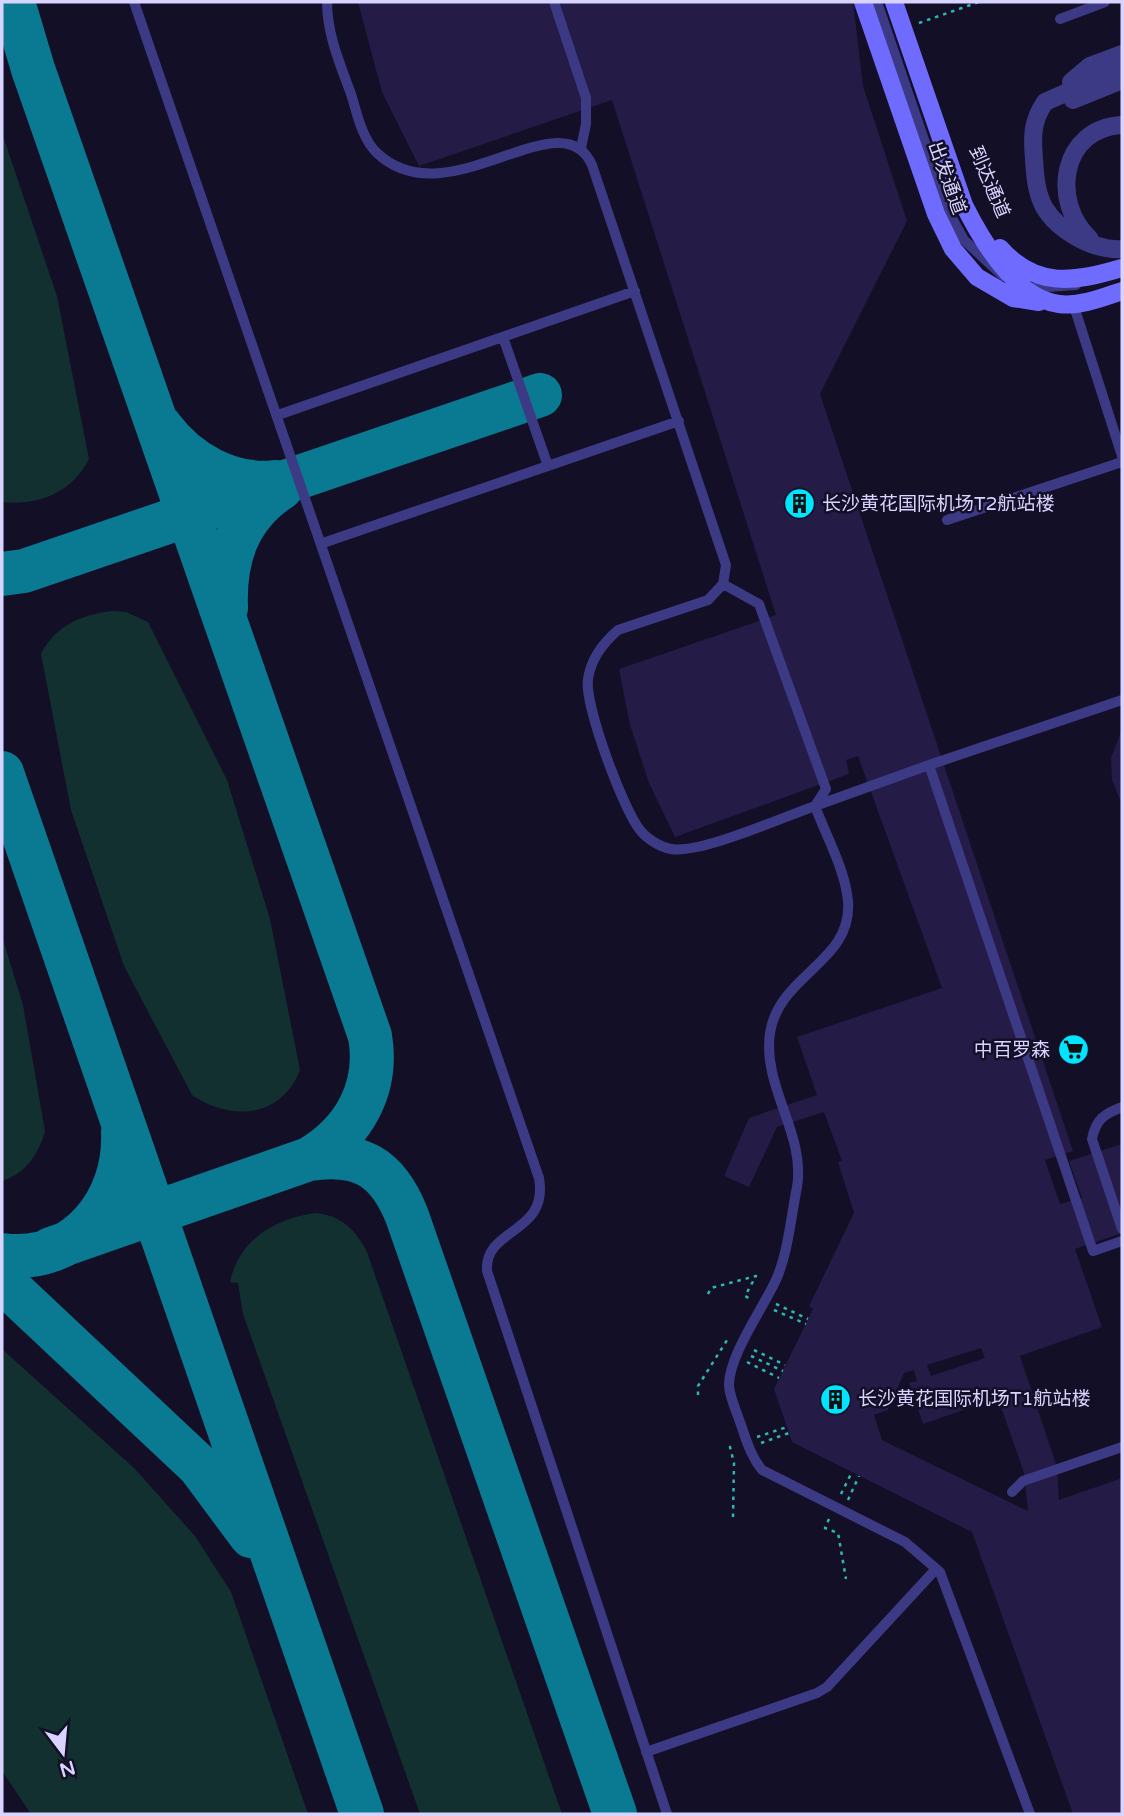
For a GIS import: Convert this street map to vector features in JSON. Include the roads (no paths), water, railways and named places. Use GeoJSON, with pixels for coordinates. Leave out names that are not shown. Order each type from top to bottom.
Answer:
{"type":"FeatureCollection","features":[{"type":"Feature","properties":{"kind":"street","name":"出发通道"},"geometry":{"type":"LineString","coordinates":[[863,2],[936,214],[953,248],[977,277],[1013,298],[1059,304],[1097,300],[1122,291]]}},
{"type":"Feature","properties":{"kind":"street"},"geometry":{"type":"LineString","coordinates":[[894,2],[952,172],[979,234],[1024,288],[1059,304]]}},
{"type":"Feature","properties":{"kind":"street","name":"到达通道"},"geometry":{"type":"LineString","coordinates":[[903,2],[960,170],[987,232],[1010,258],[1033,274],[1062,281],[1095,276],[1122,268]]}},
{"type":"Feature","properties":{"kind":"street"},"geometry":{"type":"LineString","coordinates":[[1056,95],[1078,73],[1122,54]]}},
{"type":"Feature","properties":{"kind":"street"},"geometry":{"type":"LineString","coordinates":[[1122,68],[1045,102],[1037,114],[1033,144],[1039,194],[1051,217],[1081,239],[1104,248],[1122,251]]}},
{"type":"Feature","properties":{"kind":"street"},"geometry":{"type":"LineString","coordinates":[[1033,144],[1038,127],[1051,110],[1122,80]]}},
{"type":"Feature","properties":{"kind":"street"},"geometry":{"type":"LineString","coordinates":[[1122,125],[1096,131],[1083,140],[1068,164],[1065,180],[1071,209],[1086,235],[1109,251],[1122,251]]}},
{"type":"Feature","properties":{"kind":"lane"},"geometry":{"type":"LineString","coordinates":[[134,2],[323,543],[539,1178],[539,1205],[524,1225],[497,1243],[488,1256],[487,1271],[558,1478],[667,1814]]}},
{"type":"Feature","properties":{"kind":"lane"},"geometry":{"type":"LineString","coordinates":[[327,2],[332,40],[368,142],[387,160],[412,171],[443,175],[549,142],[563,142],[581,148],[592,164],[726,565],[723,584],[708,600],[618,630],[607,639],[592,662],[587,695],[625,806],[642,832],[654,843],[684,850],[1122,700]]}},
{"type":"Feature","properties":{"kind":"lane"},"geometry":{"type":"LineString","coordinates":[[554,2],[586,97],[586,124],[581,148]]}},
{"type":"Feature","properties":{"kind":"lane"},"geometry":{"type":"LineString","coordinates":[[877,2],[949,213],[964,240],[988,265],[1016,286],[1039,290],[1076,285],[1095,276]]}},
{"type":"Feature","properties":{"kind":"lane"},"geometry":{"type":"LineString","coordinates":[[1060,19],[1103,2]]}},
{"type":"Feature","properties":{"kind":"lane"},"geometry":{"type":"LineString","coordinates":[[1076,285],[1072,291],[1073,304],[1122,456]]}},
{"type":"Feature","properties":{"kind":"lane"},"geometry":{"type":"LineString","coordinates":[[278,415],[635,291]]}},
{"type":"Feature","properties":{"kind":"lane"},"geometry":{"type":"LineString","coordinates":[[503,337],[548,466]]}},
{"type":"Feature","properties":{"kind":"lane"},"geometry":{"type":"LineString","coordinates":[[323,543],[678,421]]}},
{"type":"Feature","properties":{"kind":"lane"},"geometry":{"type":"LineString","coordinates":[[947,520],[1122,462]]}},
{"type":"Feature","properties":{"kind":"lane"},"geometry":{"type":"LineString","coordinates":[[723,584],[759,604],[826,789],[815,806]]}},
{"type":"Feature","properties":{"kind":"lane"},"geometry":{"type":"LineString","coordinates":[[929,765],[1093,1251],[1122,1241]]}},
{"type":"Feature","properties":{"kind":"lane"},"geometry":{"type":"LineString","coordinates":[[815,806],[844,883],[848,911],[846,925],[834,949],[793,985],[773,1019],[769,1044],[770,1070],[795,1149],[797,1184],[777,1278],[730,1371],[730,1391],[749,1450],[762,1469],[905,1542],[944,1578],[1030,1814]]}},
{"type":"Feature","properties":{"kind":"lane"},"geometry":{"type":"LineString","coordinates":[[1122,1107],[1103,1114],[1095,1125],[1093,1139],[1122,1230]]}},
{"type":"Feature","properties":{"kind":"lane"},"geometry":{"type":"LineString","coordinates":[[1012,1492],[1023,1481],[1122,1447]]}},
{"type":"Feature","properties":{"kind":"lane"},"geometry":{"type":"LineString","coordinates":[[646,1752],[817,1693],[827,1687],[936,1569]]}},
{"type":"Feature","properties":{"kind":"place","name":"长沙黄花国际机场T2航站楼"},"geometry":{"type":"Point","coordinates":[799,504]}},
{"type":"Feature","properties":{"kind":"place","name":"中百罗森"},"geometry":{"type":"Point","coordinates":[1073,1050]}},
{"type":"Feature","properties":{"kind":"place","name":"长沙黄花国际机场T1航站楼"},"geometry":{"type":"Point","coordinates":[835,1399]}}]}
